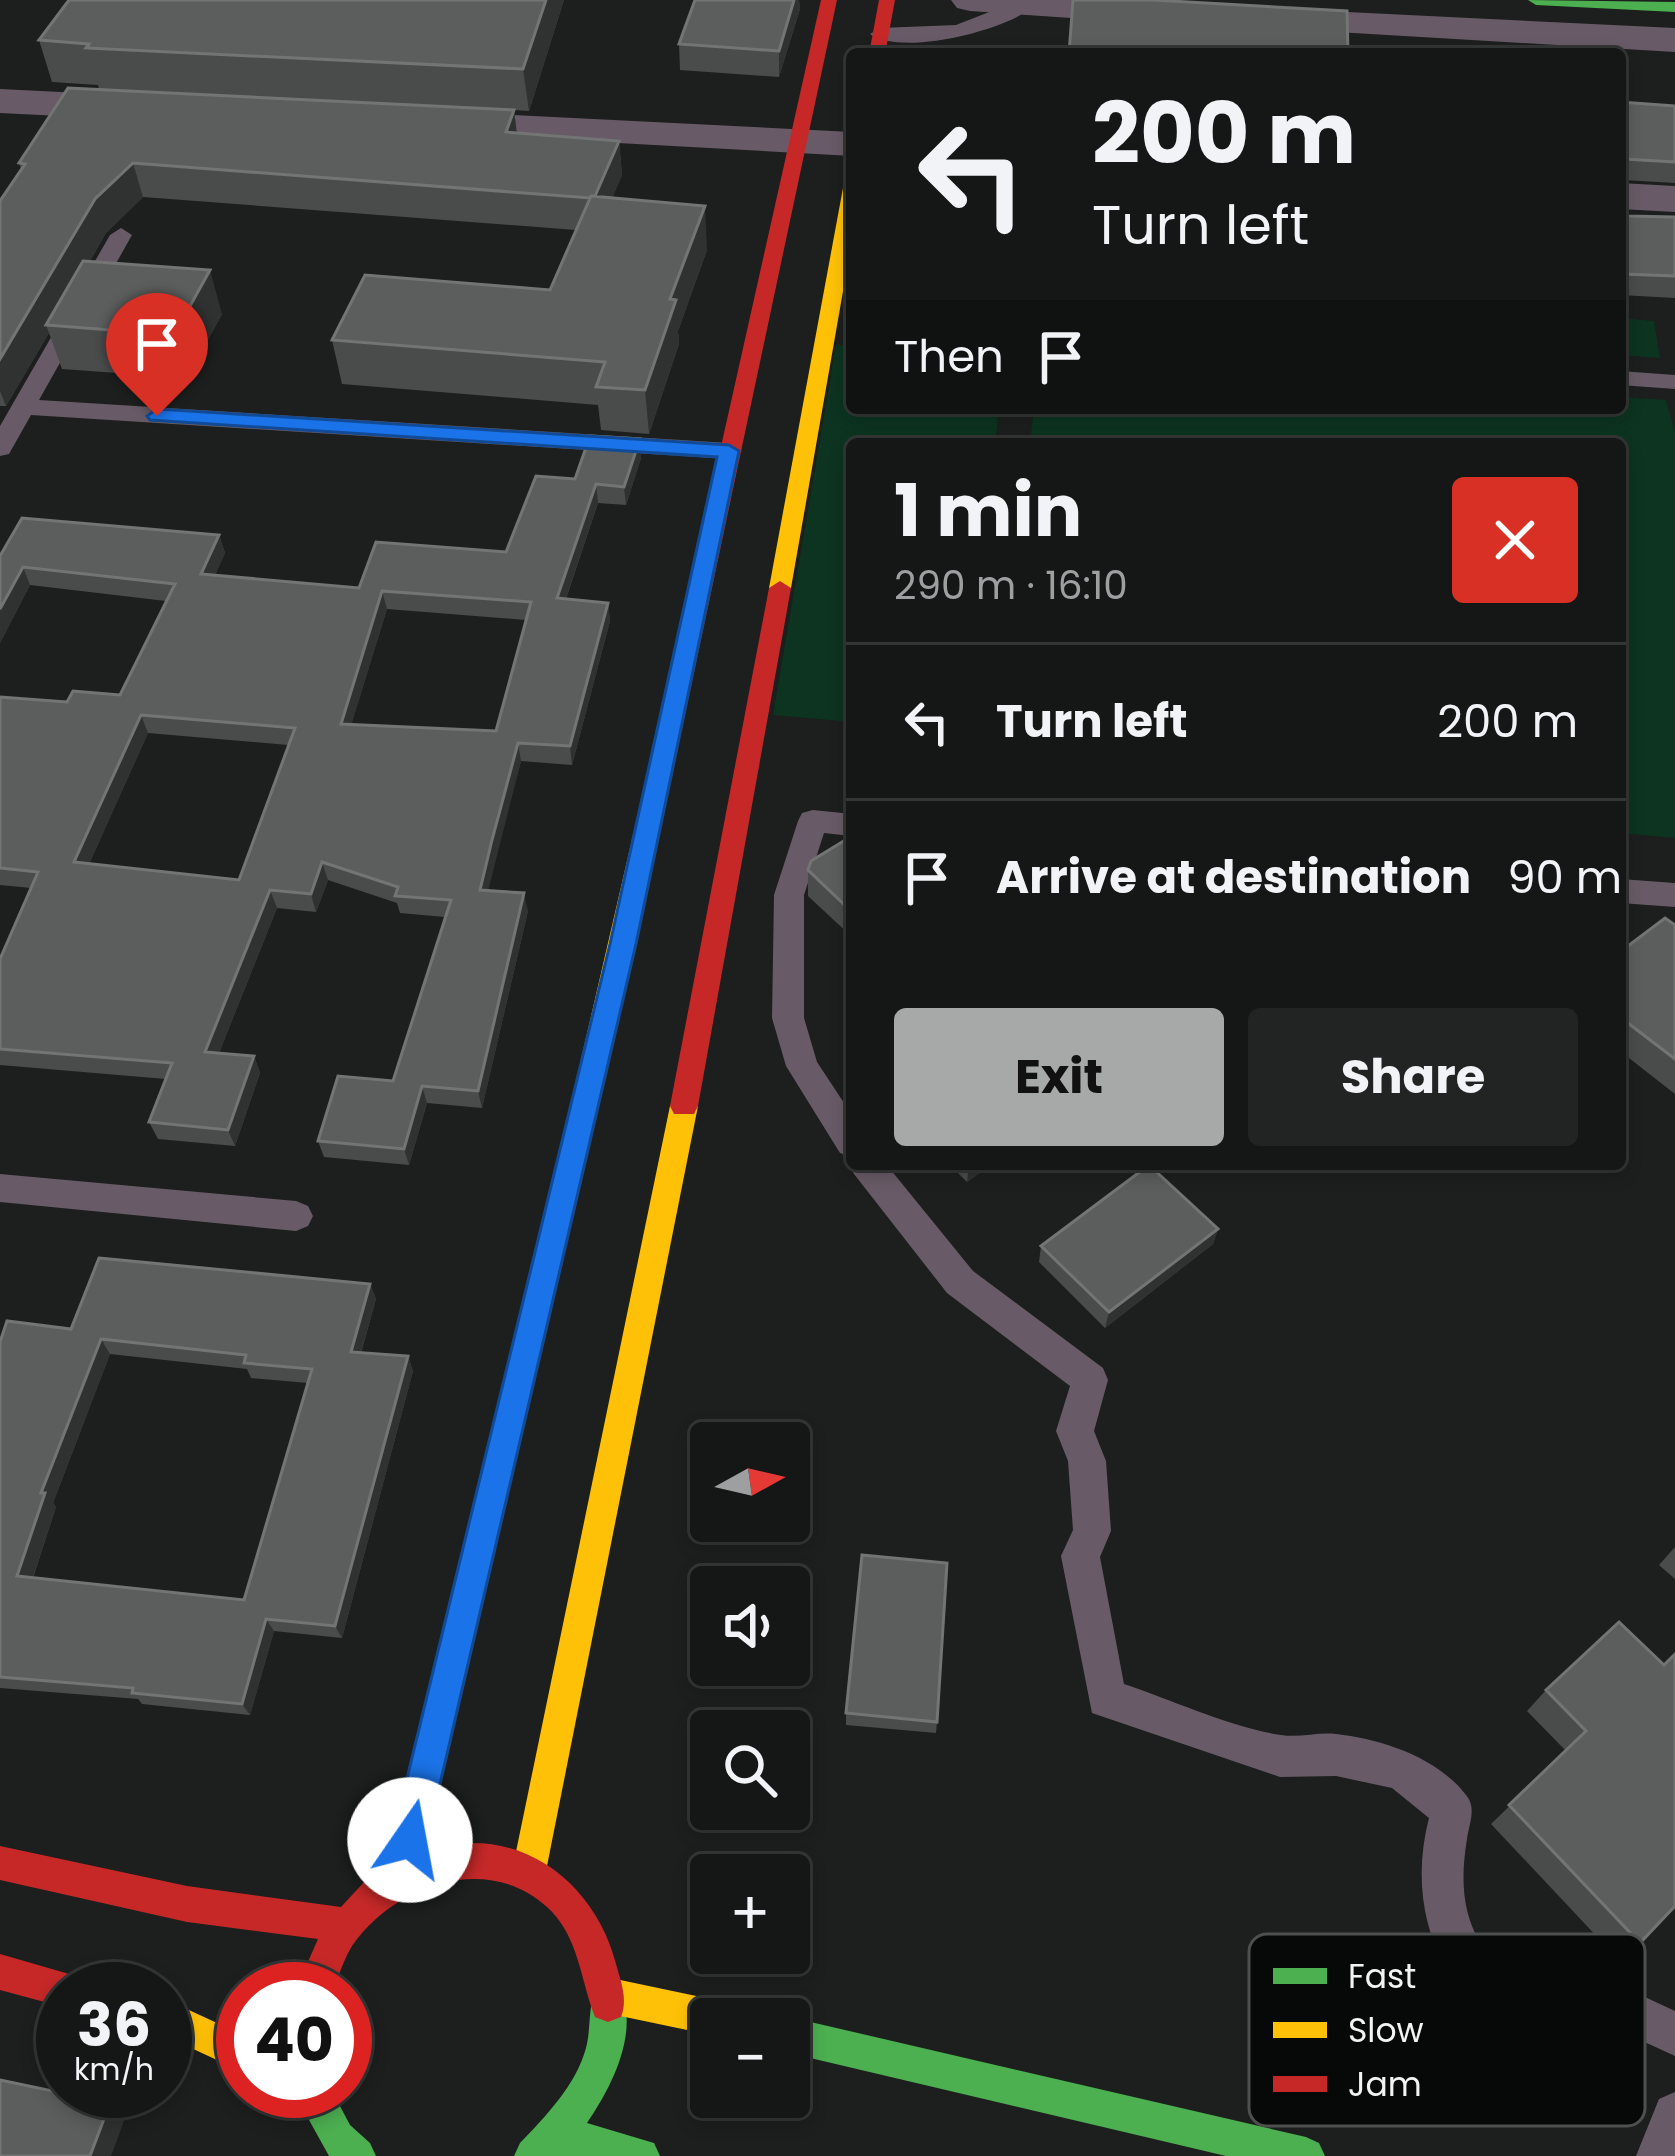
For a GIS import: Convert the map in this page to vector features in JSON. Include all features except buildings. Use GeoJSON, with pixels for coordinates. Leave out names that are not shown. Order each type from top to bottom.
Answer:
{"type":"FeatureCollection","features":[{"type":"Feature","properties":{"kind":"street"},"geometry":{"type":"LineString","coordinates":[[401,1879],[684,701],[729,451],[829,0]]}},
{"type":"Feature","properties":{"kind":"street"},"geometry":{"type":"LineString","coordinates":[[878,44],[887,0]]}},
{"type":"Feature","properties":{"kind":"street"},"geometry":{"type":"LineString","coordinates":[[970,0],[1187,14]]}},
{"type":"Feature","properties":{"kind":"street"},"geometry":{"type":"LineString","coordinates":[[1536,0],[1586,19],[1675,40]]}},
{"type":"Feature","properties":{"kind":"street"},"geometry":{"type":"LineString","coordinates":[[1233,17],[1586,19],[1675,7]]}},
{"type":"Feature","properties":{"kind":"street"},"geometry":{"type":"LineString","coordinates":[[0,101],[187,111]]}},
{"type":"Feature","properties":{"kind":"street"},"geometry":{"type":"LineString","coordinates":[[397,122],[846,144]]}},
{"type":"Feature","properties":{"kind":"street"},"geometry":{"type":"LineString","coordinates":[[1626,196],[1675,199]]}},
{"type":"Feature","properties":{"kind":"street"},"geometry":{"type":"LineString","coordinates":[[530,1870],[710,974],[747,706],[840,317],[846,252]]}},
{"type":"Feature","properties":{"kind":"street"},"geometry":{"type":"LineString","coordinates":[[327,1962],[345,1925],[386,1885],[448,1859],[498,1859],[530,1870],[581,1911],[604,1959],[609,2014],[596,2073],[576,2110],[533,2156]]}},
{"type":"Feature","properties":{"kind":"street"},"geometry":{"type":"LineString","coordinates":[[0,1863],[187,1904],[345,1925]]}},
{"type":"Feature","properties":{"kind":"street"},"geometry":{"type":"LineString","coordinates":[[0,1972],[36,1982]]}},
{"type":"Feature","properties":{"kind":"street"},"geometry":{"type":"LineString","coordinates":[[606,1995],[690,2013]]}},
{"type":"Feature","properties":{"kind":"street"},"geometry":{"type":"LineString","coordinates":[[810,2040],[1306,2156]]}},
{"type":"Feature","properties":{"kind":"street"},"geometry":{"type":"LineString","coordinates":[[326,2118],[357,2156]]}},
{"type":"Feature","properties":{"kind":"street"},"geometry":{"type":"LineString","coordinates":[[320,2156],[330,2126]]}},
{"type":"Feature","properties":{"kind":"street"},"geometry":{"type":"LineString","coordinates":[[554,2134],[641,2156]]}},
{"type":"Feature","properties":{"kind":"lane"},"geometry":{"type":"LineString","coordinates":[[878,44],[994,24],[1027,4]]}},
{"type":"Feature","properties":{"kind":"lane"},"geometry":{"type":"LineString","coordinates":[[0,448],[121,235]]}},
{"type":"Feature","properties":{"kind":"lane"},"geometry":{"type":"LineString","coordinates":[[1626,378],[1675,382]]}},
{"type":"Feature","properties":{"kind":"lane"},"geometry":{"type":"LineString","coordinates":[[23,407],[729,451]]}},
{"type":"Feature","properties":{"kind":"lane"},"geometry":{"type":"LineString","coordinates":[[846,824],[813,821],[788,896],[788,1018],[802,1066],[846,1134]]}},
{"type":"Feature","properties":{"kind":"lane"},"geometry":{"type":"LineString","coordinates":[[1647,893],[1675,914]]}},
{"type":"Feature","properties":{"kind":"lane"},"geometry":{"type":"LineString","coordinates":[[871,1170],[960,1282],[1090,1380],[1075,1431],[1087,1461],[1092,1531],[1080,1556],[1106,1700],[1280,1756],[1336,1755],[1402,1770],[1452,1810],[1440,1852],[1442,1901],[1452,1934]]}},
{"type":"Feature","properties":{"kind":"lane"},"geometry":{"type":"LineString","coordinates":[[0,1188],[296,1216]]}},
{"type":"Feature","properties":{"kind":"lane"},"geometry":{"type":"LineString","coordinates":[[1645,2020],[1675,2034]]}},
{"type":"Feature","properties":{"kind":"lane"},"geometry":{"type":"LineString","coordinates":[[1659,2156],[1675,2115]]}},
{"type":"Feature","properties":{"kind":"green space"},"geometry":{"type":"Polygon","coordinates":[[[1626,319],[1654,321],[1660,358],[1626,355],[1626,319]]]}},
{"type":"Feature","properties":{"kind":"green space"},"geometry":{"type":"Polygon","coordinates":[[[836,345],[846,346],[846,414],[998,414],[996,438],[846,438],[846,721],[773,715],[836,345]]]}},
{"type":"Feature","properties":{"kind":"green space"},"geometry":{"type":"Polygon","coordinates":[[[1626,397],[1666,400],[1675,432],[1675,838],[1626,834],[1626,438],[1031,438],[1033,414],[1626,414],[1626,397]]]}},
{"type":"Feature","properties":{"kind":"traffic: fast"},"geometry":{"type":"LineString","coordinates":[[1536,0],[1675,7]]}},
{"type":"Feature","properties":{"kind":"traffic: fast"},"geometry":{"type":"LineString","coordinates":[[533,2156],[588,2088],[604,2048],[608,2004]]}},
{"type":"Feature","properties":{"kind":"traffic: fast"},"geometry":{"type":"LineString","coordinates":[[810,2040],[1306,2156]]}},
{"type":"Feature","properties":{"kind":"traffic: fast"},"geometry":{"type":"LineString","coordinates":[[326,2118],[337,2138],[357,2156]]}},
{"type":"Feature","properties":{"kind":"traffic: fast"},"geometry":{"type":"LineString","coordinates":[[554,2134],[641,2156]]}},
{"type":"Feature","properties":{"kind":"traffic: slow"},"geometry":{"type":"LineString","coordinates":[[780,588],[846,221]]}},
{"type":"Feature","properties":{"kind":"traffic: slow"},"geometry":{"type":"LineString","coordinates":[[558,1219],[674,710]]}},
{"type":"Feature","properties":{"kind":"traffic: slow"},"geometry":{"type":"LineString","coordinates":[[529,1871],[684,1106]]}},
{"type":"Feature","properties":{"kind":"traffic: slow"},"geometry":{"type":"LineString","coordinates":[[606,1995],[690,2013]]}},
{"type":"Feature","properties":{"kind":"traffic: slow"},"geometry":{"type":"LineString","coordinates":[[192,2030],[216,2041]]}},
{"type":"Feature","properties":{"kind":"traffic: jam"},"geometry":{"type":"LineString","coordinates":[[674,710],[829,0]]}},
{"type":"Feature","properties":{"kind":"traffic: jam"},"geometry":{"type":"LineString","coordinates":[[878,48],[887,0]]}},
{"type":"Feature","properties":{"kind":"traffic: jam"},"geometry":{"type":"LineString","coordinates":[[684,1106],[780,588]]}},
{"type":"Feature","properties":{"kind":"traffic: jam"},"geometry":{"type":"LineString","coordinates":[[401,1879],[558,1219]]}},
{"type":"Feature","properties":{"kind":"traffic: jam"},"geometry":{"type":"LineString","coordinates":[[326,1962],[339,1934],[377,1894],[423,1869],[472,1860],[519,1869],[561,1895],[592,1940],[608,2004]]}},
{"type":"Feature","properties":{"kind":"traffic: jam"},"geometry":{"type":"LineString","coordinates":[[0,1863],[187,1904],[345,1925]]}},
{"type":"Feature","properties":{"kind":"traffic: jam"},"geometry":{"type":"LineString","coordinates":[[0,1972],[36,1982]]}},
{"type":"Feature","properties":{"kind":"route"},"geometry":{"type":"LineString","coordinates":[[157,416],[729,451],[623,944],[410,1840]]}}]}
